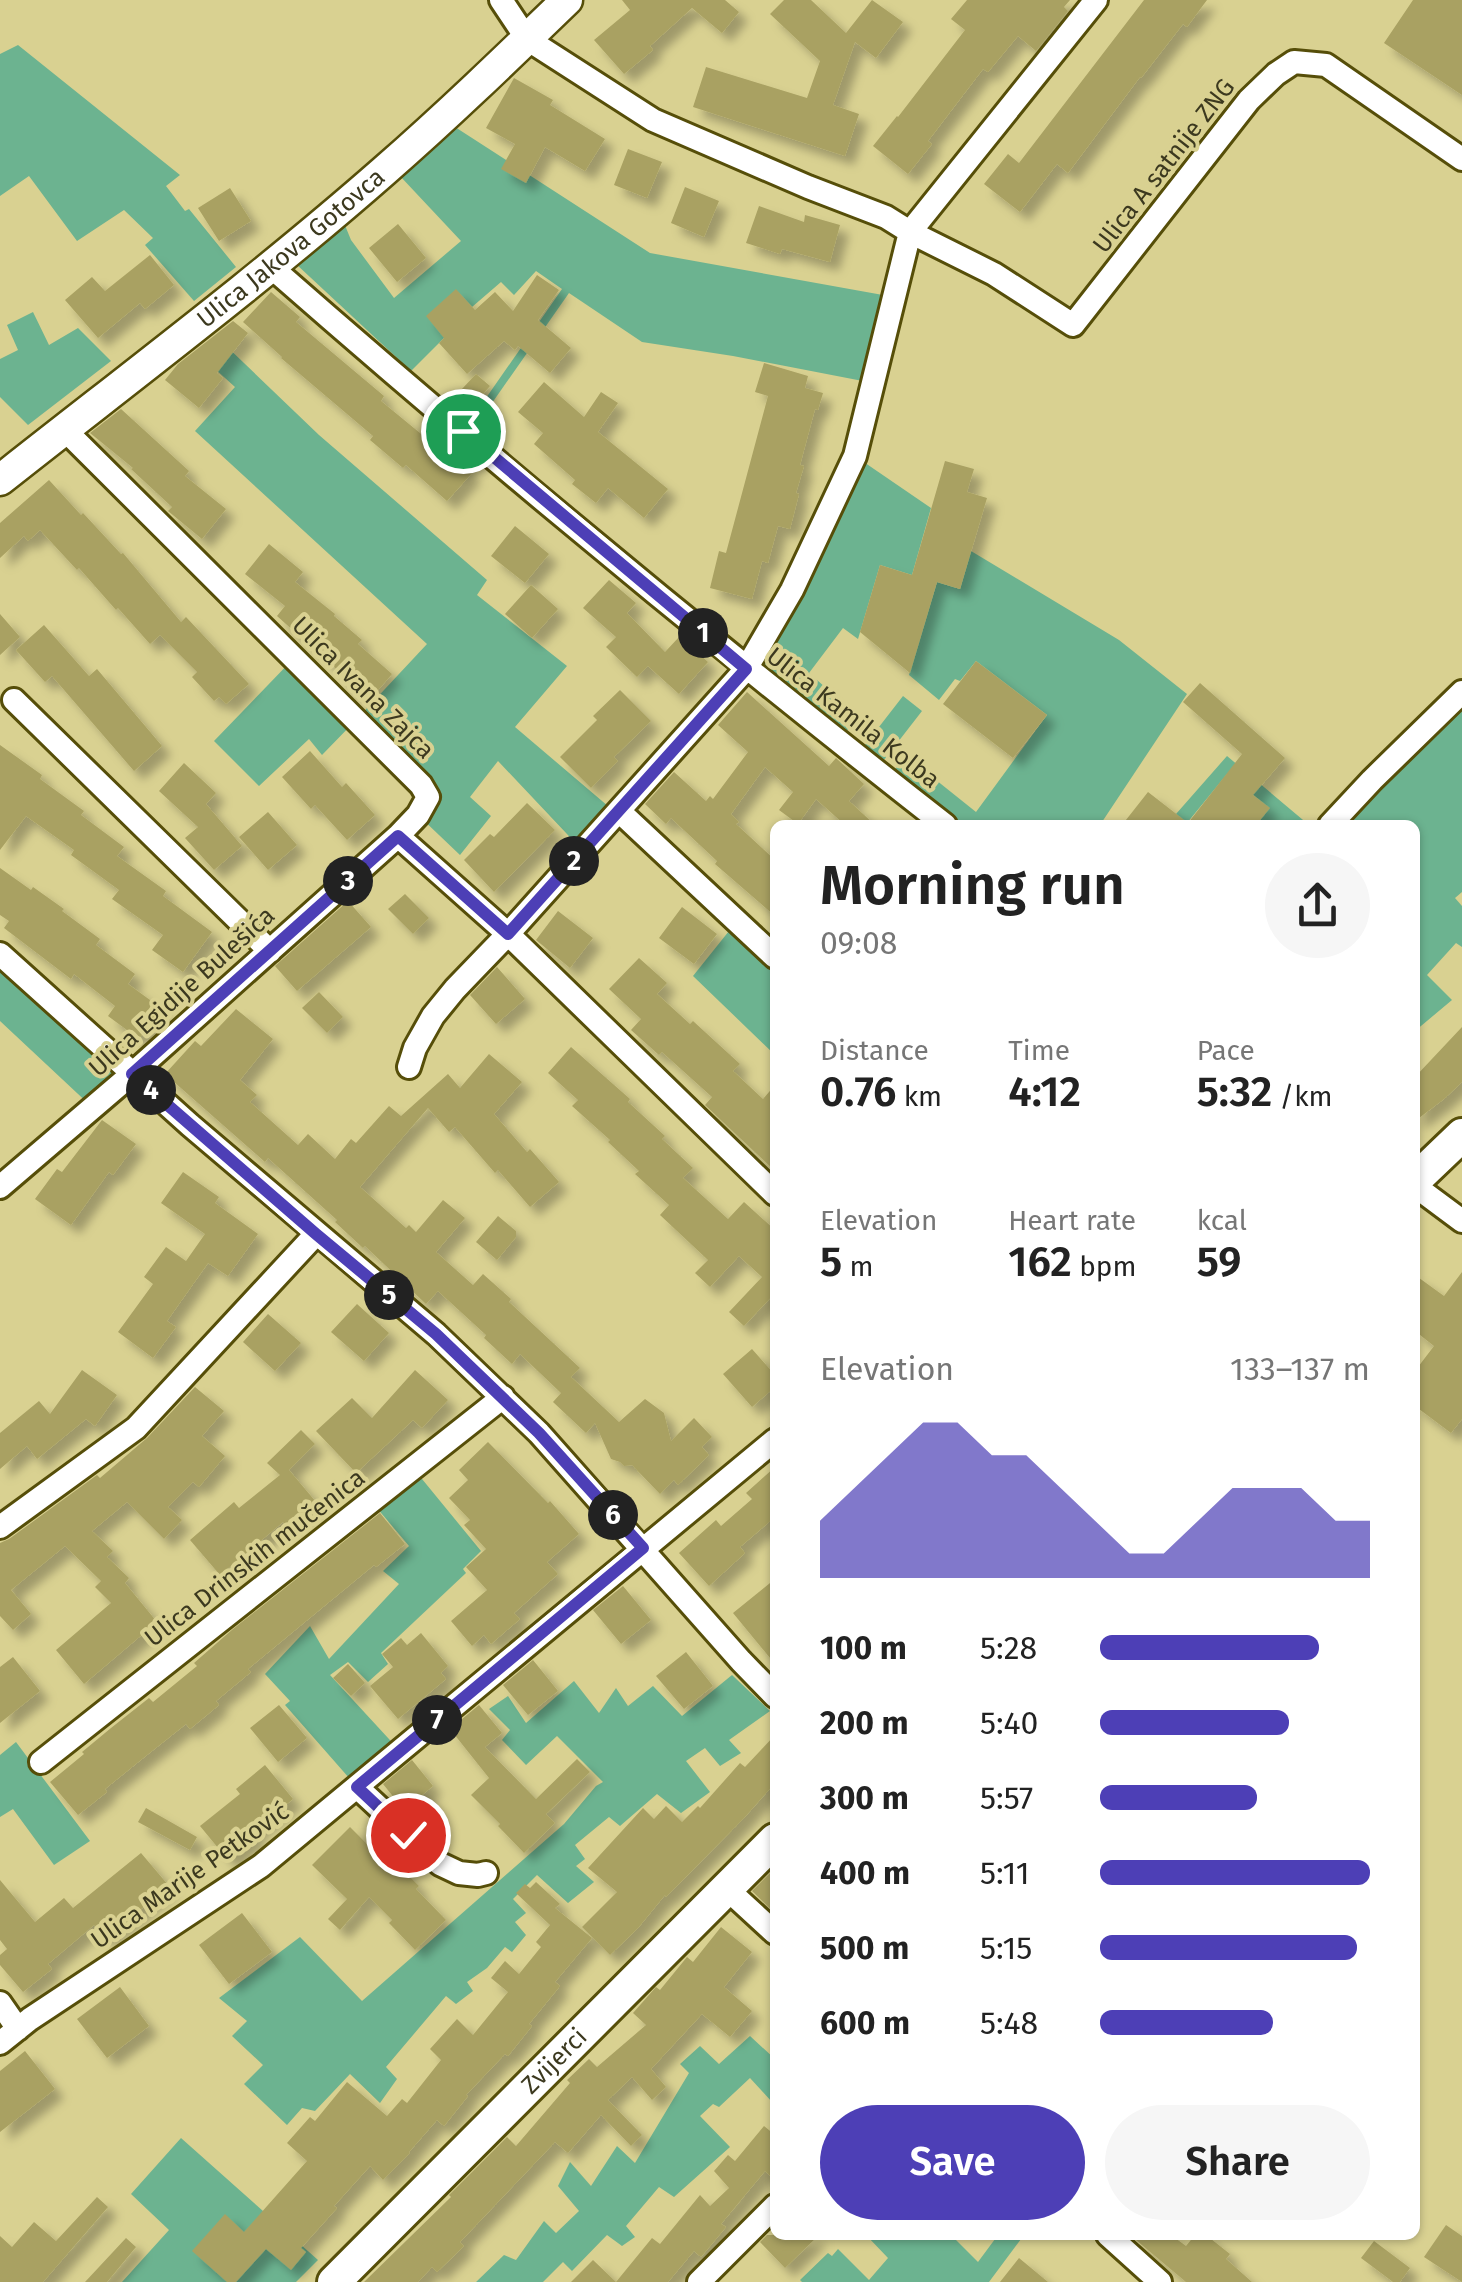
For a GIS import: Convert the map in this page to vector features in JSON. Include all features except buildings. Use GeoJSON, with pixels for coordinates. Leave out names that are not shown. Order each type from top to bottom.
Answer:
{"type":"FeatureCollection","features":[{"type":"Feature","properties":{"kind":"main road"},"geometry":{"type":"LineString","coordinates":[[1420,1178],[1462,1135]]}},
{"type":"Feature","properties":{"kind":"main road","name":"Zvijerci"},"geometry":{"type":"LineString","coordinates":[[334,2282],[770,1845]]}},
{"type":"Feature","properties":{"kind":"street"},"geometry":{"type":"LineString","coordinates":[[500,0],[527,39],[653,120],[886,217],[910,232]]}},
{"type":"Feature","properties":{"kind":"street","name":"Ulica Jakova Gotovca"},"geometry":{"type":"LineString","coordinates":[[0,480],[385,170],[567,0]]}},
{"type":"Feature","properties":{"kind":"street"},"geometry":{"type":"LineString","coordinates":[[409,1068],[415,1048],[455,989],[746,669],[792,590],[855,456],[910,232],[1096,0]]}},
{"type":"Feature","properties":{"kind":"street","name":"Ulica A satnije ZNG"},"geometry":{"type":"LineString","coordinates":[[910,232],[994,274],[1074,325],[1248,100],[1294,62],[1326,65],[1462,159]]}},
{"type":"Feature","properties":{"kind":"street","name":"Ulica Kamila Kolba"},"geometry":{"type":"LineString","coordinates":[[270,266],[746,669],[939,820]]}},
{"type":"Feature","properties":{"kind":"street","name":"Ulica Ivana Zajca"},"geometry":{"type":"LineString","coordinates":[[64,429],[421,785],[428,797],[418,816],[398,836]]}},
{"type":"Feature","properties":{"kind":"street"},"geometry":{"type":"LineString","coordinates":[[1335,820],[1462,692]]}},
{"type":"Feature","properties":{"kind":"street"},"geometry":{"type":"LineString","coordinates":[[14,700],[270,951]]}},
{"type":"Feature","properties":{"kind":"street"},"geometry":{"type":"LineString","coordinates":[[619,811],[770,952]]}},
{"type":"Feature","properties":{"kind":"street"},"geometry":{"type":"LineString","coordinates":[[398,836],[508,934],[770,1189]]}},
{"type":"Feature","properties":{"kind":"street","name":"Ulica Egidije Bulešića"},"geometry":{"type":"LineString","coordinates":[[0,1187],[398,836]]}},
{"type":"Feature","properties":{"kind":"street"},"geometry":{"type":"LineString","coordinates":[[0,954],[132,1074],[436,1334],[503,1398],[539,1433],[770,1691]]}},
{"type":"Feature","properties":{"kind":"street"},"geometry":{"type":"LineString","coordinates":[[1420,1187],[1462,1220]]}},
{"type":"Feature","properties":{"kind":"street"},"geometry":{"type":"LineString","coordinates":[[0,1527],[136,1428],[316,1234]]}},
{"type":"Feature","properties":{"kind":"street","name":"Ulica Drinskih mučenica"},"geometry":{"type":"LineString","coordinates":[[41,1762],[503,1398]]}},
{"type":"Feature","properties":{"kind":"street","name":"Ulica Marije Petković"},"geometry":{"type":"LineString","coordinates":[[9,2036],[261,1866],[770,1444]]}},
{"type":"Feature","properties":{"kind":"street"},"geometry":{"type":"LineString","coordinates":[[357,1787],[440,1864],[459,1873],[486,1873]]}},
{"type":"Feature","properties":{"kind":"street"},"geometry":{"type":"LineString","coordinates":[[726,1888],[770,1929]]}},
{"type":"Feature","properties":{"kind":"street"},"geometry":{"type":"LineString","coordinates":[[0,2003],[9,2036]]}},
{"type":"Feature","properties":{"kind":"street"},"geometry":{"type":"LineString","coordinates":[[699,2282],[770,2211]]}},
{"type":"Feature","properties":{"kind":"street"},"geometry":{"type":"LineString","coordinates":[[1114,2240],[1160,2282]]}},
{"type":"Feature","properties":{"kind":"green space"},"geometry":{"type":"Polygon","coordinates":[[[18,45],[180,175],[166,186],[236,267],[194,301],[145,245],[153,238],[124,210],[77,241],[29,176],[0,196],[0,54],[18,45]]]}},
{"type":"Feature","properties":{"kind":"green space"},"geometry":{"type":"Polygon","coordinates":[[[455,127],[650,253],[894,297],[873,383],[642,342],[569,293],[469,436],[463,431],[562,289],[536,271],[514,295],[501,282],[472,307],[456,290],[444,338],[411,371],[296,264],[342,218],[351,240],[394,298],[461,241],[400,176],[455,127]]]}},
{"type":"Feature","properties":{"kind":"green space"},"geometry":{"type":"Polygon","coordinates":[[[33,312],[49,345],[78,328],[111,361],[28,425],[0,397],[0,359],[18,350],[7,325],[33,312]]]}},
{"type":"Feature","properties":{"kind":"green space"},"geometry":{"type":"Polygon","coordinates":[[[221,341],[319,435],[487,580],[477,595],[567,666],[515,727],[615,812],[583,851],[498,761],[470,797],[491,816],[460,855],[418,815],[428,797],[356,720],[427,644],[195,431],[235,387],[204,359],[221,341]]]}},
{"type":"Feature","properties":{"kind":"green space"},"geometry":{"type":"Polygon","coordinates":[[[855,456],[931,508],[912,575],[880,565],[858,639],[843,628],[809,673],[858,716],[845,733],[754,655],[803,594],[855,456]]]}},
{"type":"Feature","properties":{"kind":"green space"},"geometry":{"type":"Polygon","coordinates":[[[971,551],[1119,640],[1187,694],[1103,820],[939,820],[887,779],[906,756],[976,812],[1047,715],[976,661],[939,700],[909,675],[937,582],[960,589],[971,551]]]}},
{"type":"Feature","properties":{"kind":"green space"},"geometry":{"type":"Polygon","coordinates":[[[294,658],[356,720],[322,755],[309,739],[259,786],[214,741],[294,658]]]}},
{"type":"Feature","properties":{"kind":"green space"},"geometry":{"type":"Polygon","coordinates":[[[1462,692],[1462,892],[1455,898],[1462,906],[1462,947],[1456,943],[1427,975],[1452,1000],[1420,1027],[1420,820],[1335,820],[1462,692]]]}},
{"type":"Feature","properties":{"kind":"green space"},"geometry":{"type":"Polygon","coordinates":[[[903,696],[922,711],[884,760],[865,745],[903,696]]]}},
{"type":"Feature","properties":{"kind":"green space"},"geometry":{"type":"Polygon","coordinates":[[[1227,756],[1303,820],[1260,820],[1269,808],[1227,774],[1189,820],[1176,814],[1227,756]]]}},
{"type":"Feature","properties":{"kind":"green space"},"geometry":{"type":"Polygon","coordinates":[[[737,921],[770,952],[770,1050],[693,976],[737,921]]]}},
{"type":"Feature","properties":{"kind":"green space"},"geometry":{"type":"Polygon","coordinates":[[[0,955],[121,1076],[93,1108],[0,1021],[0,955]]]}},
{"type":"Feature","properties":{"kind":"green space"},"geometry":{"type":"Polygon","coordinates":[[[413,1468],[481,1551],[463,1569],[466,1573],[381,1653],[388,1664],[368,1682],[348,1662],[330,1675],[400,1751],[357,1787],[285,1705],[290,1701],[265,1674],[310,1626],[329,1659],[399,1584],[383,1571],[409,1546],[371,1501],[413,1468]]]}},
{"type":"Feature","properties":{"kind":"green space"},"geometry":{"type":"Polygon","coordinates":[[[732,1675],[770,1711],[729,1740],[741,1753],[720,1766],[705,1748],[686,1761],[710,1792],[681,1813],[657,1794],[620,1826],[609,1817],[575,1845],[585,1859],[576,1866],[594,1882],[568,1903],[537,1875],[513,1899],[526,1913],[515,1922],[526,1935],[512,1952],[505,1947],[487,1968],[467,1982],[473,1991],[456,2004],[446,1996],[386,2067],[397,2079],[380,2103],[350,2074],[315,2111],[302,2108],[287,2125],[244,2084],[263,2065],[232,2036],[247,2021],[219,1998],[300,1937],[362,2001],[564,1824],[603,1782],[557,1736],[526,1765],[502,1740],[510,1730],[489,1709],[508,1696],[526,1723],[574,1681],[599,1713],[616,1688],[628,1706],[653,1686],[682,1716],[732,1675]]]}},
{"type":"Feature","properties":{"kind":"green space"},"geometry":{"type":"Polygon","coordinates":[[[16,1742],[90,1841],[54,1865],[13,1809],[0,1817],[0,1755],[16,1742]]]}},
{"type":"Feature","properties":{"kind":"green space"},"geometry":{"type":"Polygon","coordinates":[[[750,2036],[770,2054],[770,2100],[750,2078],[719,2107],[713,2104],[700,2116],[730,2147],[674,2197],[659,2187],[626,2226],[635,2237],[622,2246],[607,2235],[572,2271],[563,2262],[543,2282],[476,2282],[504,2255],[516,2260],[544,2221],[556,2233],[579,2211],[558,2186],[570,2162],[591,2186],[617,2146],[635,2163],[689,2073],[680,2064],[700,2046],[719,2064],[750,2036]]]}},
{"type":"Feature","properties":{"kind":"green space"},"geometry":{"type":"Polygon","coordinates":[[[181,2138],[318,2260],[296,2282],[122,2282],[169,2230],[131,2194],[181,2138]]]}},
{"type":"Feature","properties":{"kind":"green space"},"geometry":{"type":"Polygon","coordinates":[[[871,2240],[956,2240],[978,2262],[994,2240],[1020,2240],[989,2282],[800,2280],[828,2253],[832,2256],[838,2249],[869,2280],[888,2258],[871,2240]]]}},
{"type":"Feature","properties":{"kind":"route"},"geometry":{"type":"LineString","coordinates":[[408,1835],[357,1787],[643,1548],[539,1433],[436,1334],[132,1074],[398,836],[508,934],[746,669],[463,431]]}}]}
